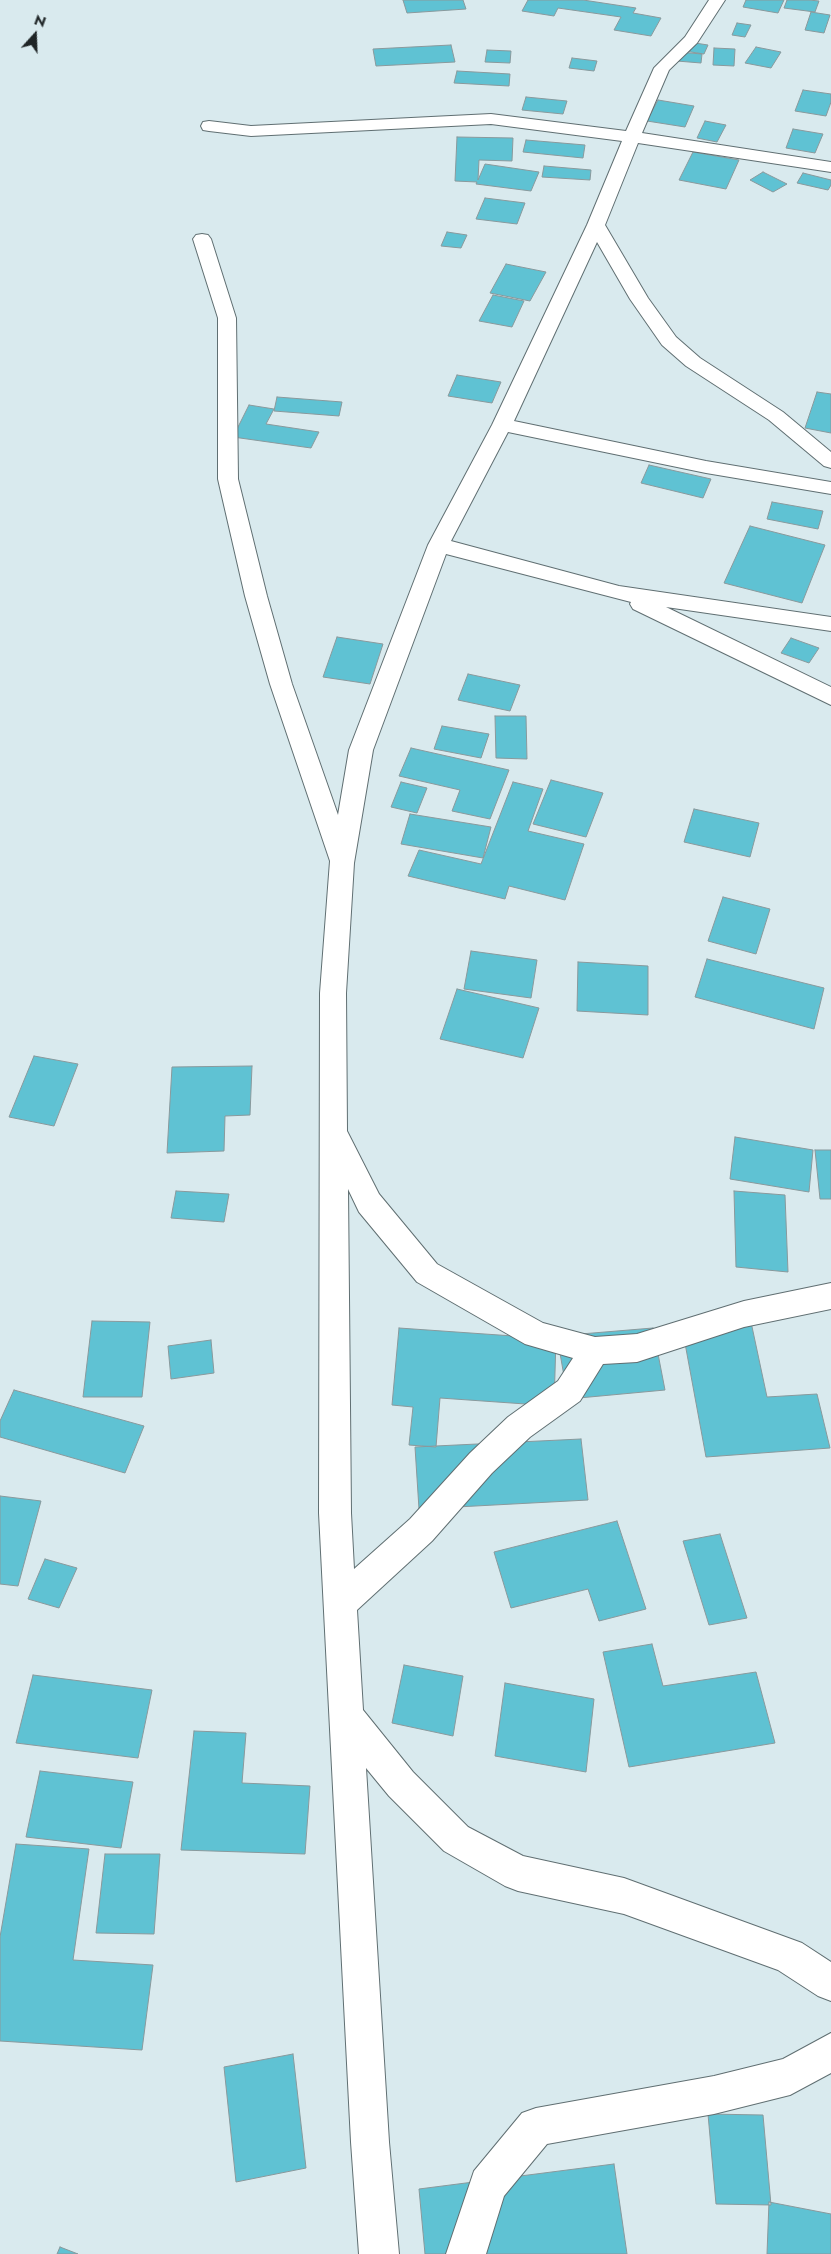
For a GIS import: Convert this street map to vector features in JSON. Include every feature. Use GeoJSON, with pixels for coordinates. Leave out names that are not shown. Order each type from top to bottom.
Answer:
{"type":"FeatureCollection","features":[{"type":"Feature","properties":{"kind":"street"},"geometry":{"type":"LineString","coordinates":[[379,2254],[369,2132],[335,1513],[332,1128],[333,993],[342,863],[361,750],[439,545],[502,425],[596,226],[662,68],[691,40],[717,0]]}},
{"type":"Feature","properties":{"kind":"street"},"geometry":{"type":"LineString","coordinates":[[210,126],[251,131],[422,121],[491,120],[632,137],[831,167]]}},
{"type":"Feature","properties":{"kind":"street"},"geometry":{"type":"LineString","coordinates":[[596,226],[639,299],[669,341],[693,362],[776,416],[831,462]]}},
{"type":"Feature","properties":{"kind":"street"},"geometry":{"type":"LineString","coordinates":[[202,239],[227,318],[228,479],[256,596],[276,666],[342,863]]}},
{"type":"Feature","properties":{"kind":"street"},"geometry":{"type":"LineString","coordinates":[[502,425],[706,467],[831,488]]}},
{"type":"Feature","properties":{"kind":"street"},"geometry":{"type":"LineString","coordinates":[[439,545],[619,593],[831,624]]}},
{"type":"Feature","properties":{"kind":"street"},"geometry":{"type":"LineString","coordinates":[[619,593],[831,696]]}},
{"type":"Feature","properties":{"kind":"street"},"geometry":{"type":"LineString","coordinates":[[332,1128],[370,1202],[427,1273],[536,1334],[595,1351],[637,1348],[744,1314],[831,1296]]}},
{"type":"Feature","properties":{"kind":"street"},"geometry":{"type":"LineString","coordinates":[[340,1603],[421,1530],[481,1463],[519,1427],[569,1391],[595,1351]]}},
{"type":"Feature","properties":{"kind":"street"},"geometry":{"type":"LineString","coordinates":[[347,1717],[401,1784],[456,1839],[518,1873],[624,1896],[789,1956],[831,1983]]}},
{"type":"Feature","properties":{"kind":"street"},"geometry":{"type":"LineString","coordinates":[[466,2254],[488,2185],[536,2127],[714,2095],[790,2076],[831,2052]]}},
{"type":"Feature","properties":{"kind":"building"},"geometry":{"type":"Polygon","coordinates":[[[403,0],[463,0],[466,9],[407,13],[403,0]]]}},
{"type":"Feature","properties":{"kind":"building"},"geometry":{"type":"Polygon","coordinates":[[[528,0],[583,0],[636,8],[633,13],[661,18],[651,36],[614,30],[621,17],[558,8],[554,16],[522,11],[528,0]]]}},
{"type":"Feature","properties":{"kind":"building"},"geometry":{"type":"Polygon","coordinates":[[[746,0],[784,0],[778,13],[743,7],[746,0]]]}},
{"type":"Feature","properties":{"kind":"building"},"geometry":{"type":"Polygon","coordinates":[[[787,0],[819,1],[815,12],[784,8],[787,0]]]}},
{"type":"Feature","properties":{"kind":"building"},"geometry":{"type":"Polygon","coordinates":[[[811,12],[830,15],[824,33],[805,30],[811,12]]]}},
{"type":"Feature","properties":{"kind":"building"},"geometry":{"type":"Polygon","coordinates":[[[737,23],[751,25],[745,37],[732,35],[737,23]]]}},
{"type":"Feature","properties":{"kind":"building"},"geometry":{"type":"Polygon","coordinates":[[[682,41],[708,45],[704,54],[678,50],[682,41]]]}},
{"type":"Feature","properties":{"kind":"building"},"geometry":{"type":"Polygon","coordinates":[[[451,45],[455,62],[376,66],[373,49],[451,45]]]}},
{"type":"Feature","properties":{"kind":"building"},"geometry":{"type":"Polygon","coordinates":[[[756,47],[781,52],[771,68],[745,63],[756,47]]]}},
{"type":"Feature","properties":{"kind":"building"},"geometry":{"type":"Polygon","coordinates":[[[714,48],[735,49],[734,66],[713,65],[714,48]]]}},
{"type":"Feature","properties":{"kind":"building"},"geometry":{"type":"Polygon","coordinates":[[[487,50],[511,51],[510,63],[485,62],[487,50]]]}},
{"type":"Feature","properties":{"kind":"building"},"geometry":{"type":"Polygon","coordinates":[[[678,52],[702,54],[701,63],[677,61],[678,52]]]}},
{"type":"Feature","properties":{"kind":"building"},"geometry":{"type":"Polygon","coordinates":[[[572,58],[597,61],[594,71],[569,68],[572,58]]]}},
{"type":"Feature","properties":{"kind":"building"},"geometry":{"type":"Polygon","coordinates":[[[457,71],[510,74],[509,86],[454,83],[457,71]]]}},
{"type":"Feature","properties":{"kind":"building"},"geometry":{"type":"Polygon","coordinates":[[[803,90],[831,94],[831,102],[826,116],[795,111],[803,90]]]}},
{"type":"Feature","properties":{"kind":"building"},"geometry":{"type":"Polygon","coordinates":[[[526,97],[567,101],[563,114],[522,110],[526,97]]]}},
{"type":"Feature","properties":{"kind":"building"},"geometry":{"type":"Polygon","coordinates":[[[658,100],[694,106],[685,127],[647,121],[658,100]]]}},
{"type":"Feature","properties":{"kind":"building"},"geometry":{"type":"Polygon","coordinates":[[[705,121],[726,125],[717,142],[697,138],[705,121]]]}},
{"type":"Feature","properties":{"kind":"building"},"geometry":{"type":"Polygon","coordinates":[[[793,129],[823,134],[815,153],[786,148],[793,129]]]}},
{"type":"Feature","properties":{"kind":"building"},"geometry":{"type":"Polygon","coordinates":[[[457,137],[513,138],[512,161],[479,160],[478,180],[485,164],[539,172],[531,191],[476,184],[477,182],[455,181],[457,137]]]}},
{"type":"Feature","properties":{"kind":"building"},"geometry":{"type":"Polygon","coordinates":[[[526,140],[585,145],[583,158],[523,152],[526,140]]]}},
{"type":"Feature","properties":{"kind":"building"},"geometry":{"type":"Polygon","coordinates":[[[693,152],[739,160],[726,189],[679,180],[693,152]]]}},
{"type":"Feature","properties":{"kind":"building"},"geometry":{"type":"Polygon","coordinates":[[[544,166],[591,170],[590,180],[542,177],[544,166]]]}},
{"type":"Feature","properties":{"kind":"building"},"geometry":{"type":"Polygon","coordinates":[[[763,172],[787,184],[773,192],[750,180],[763,172]]]}},
{"type":"Feature","properties":{"kind":"building"},"geometry":{"type":"Polygon","coordinates":[[[803,173],[831,180],[831,185],[828,190],[797,183],[803,173]]]}},
{"type":"Feature","properties":{"kind":"building"},"geometry":{"type":"Polygon","coordinates":[[[485,198],[525,203],[517,224],[476,219],[485,198]]]}},
{"type":"Feature","properties":{"kind":"building"},"geometry":{"type":"Polygon","coordinates":[[[447,232],[467,235],[461,248],[441,246],[447,232]]]}},
{"type":"Feature","properties":{"kind":"building"},"geometry":{"type":"Polygon","coordinates":[[[506,264],[546,272],[530,301],[490,293],[506,264]]]}},
{"type":"Feature","properties":{"kind":"building"},"geometry":{"type":"Polygon","coordinates":[[[493,295],[524,301],[512,327],[479,321],[493,295]]]}},
{"type":"Feature","properties":{"kind":"building"},"geometry":{"type":"Polygon","coordinates":[[[457,375],[501,382],[492,403],[448,396],[457,375]]]}},
{"type":"Feature","properties":{"kind":"building"},"geometry":{"type":"Polygon","coordinates":[[[817,392],[831,394],[831,433],[805,428],[817,392]]]}},
{"type":"Feature","properties":{"kind":"building"},"geometry":{"type":"Polygon","coordinates":[[[277,397],[342,402],[339,416],[274,411],[277,397]]]}},
{"type":"Feature","properties":{"kind":"building"},"geometry":{"type":"Polygon","coordinates":[[[249,405],[274,409],[266,424],[319,432],[311,448],[233,437],[249,405]]]}},
{"type":"Feature","properties":{"kind":"building"},"geometry":{"type":"Polygon","coordinates":[[[649,465],[711,479],[703,498],[641,483],[649,465]]]}},
{"type":"Feature","properties":{"kind":"building"},"geometry":{"type":"Polygon","coordinates":[[[772,502],[823,511],[818,529],[767,519],[772,502]]]}},
{"type":"Feature","properties":{"kind":"building"},"geometry":{"type":"Polygon","coordinates":[[[750,526],[825,545],[802,603],[724,583],[750,526]]]}},
{"type":"Feature","properties":{"kind":"building"},"geometry":{"type":"Polygon","coordinates":[[[337,637],[383,644],[370,684],[323,677],[337,637]]]}},
{"type":"Feature","properties":{"kind":"building"},"geometry":{"type":"Polygon","coordinates":[[[791,638],[819,648],[809,663],[781,653],[791,638]]]}},
{"type":"Feature","properties":{"kind":"building"},"geometry":{"type":"Polygon","coordinates":[[[468,674],[520,685],[510,711],[458,700],[468,674]]]}},
{"type":"Feature","properties":{"kind":"building"},"geometry":{"type":"Polygon","coordinates":[[[495,716],[526,716],[527,759],[496,758],[495,716]]]}},
{"type":"Feature","properties":{"kind":"building"},"geometry":{"type":"Polygon","coordinates":[[[442,726],[489,734],[481,758],[434,749],[442,726]]]}},
{"type":"Feature","properties":{"kind":"building"},"geometry":{"type":"Polygon","coordinates":[[[411,748],[509,770],[490,819],[452,811],[460,790],[399,776],[411,748]]]}},
{"type":"Feature","properties":{"kind":"building"},"geometry":{"type":"Polygon","coordinates":[[[551,780],[603,793],[586,837],[533,824],[551,780]]]}},
{"type":"Feature","properties":{"kind":"building"},"geometry":{"type":"Polygon","coordinates":[[[401,782],[427,788],[417,813],[391,807],[401,782]]]}},
{"type":"Feature","properties":{"kind":"building"},"geometry":{"type":"Polygon","coordinates":[[[513,782],[543,789],[528,831],[584,844],[565,900],[509,886],[505,899],[408,876],[419,850],[481,864],[513,782]]]}},
{"type":"Feature","properties":{"kind":"building"},"geometry":{"type":"Polygon","coordinates":[[[694,809],[759,823],[750,857],[684,842],[694,809]]]}},
{"type":"Feature","properties":{"kind":"building"},"geometry":{"type":"Polygon","coordinates":[[[410,814],[491,827],[483,858],[401,844],[410,814]]]}},
{"type":"Feature","properties":{"kind":"building"},"geometry":{"type":"Polygon","coordinates":[[[723,897],[770,909],[756,954],[708,941],[723,897]]]}},
{"type":"Feature","properties":{"kind":"building"},"geometry":{"type":"Polygon","coordinates":[[[471,951],[537,960],[531,998],[464,989],[471,951]]]}},
{"type":"Feature","properties":{"kind":"building"},"geometry":{"type":"Polygon","coordinates":[[[707,959],[824,988],[814,1029],[695,997],[707,959]]]}},
{"type":"Feature","properties":{"kind":"building"},"geometry":{"type":"Polygon","coordinates":[[[578,962],[648,966],[648,1015],[577,1011],[578,962]]]}},
{"type":"Feature","properties":{"kind":"building"},"geometry":{"type":"Polygon","coordinates":[[[457,989],[539,1008],[523,1058],[440,1039],[457,989]]]}},
{"type":"Feature","properties":{"kind":"building"},"geometry":{"type":"Polygon","coordinates":[[[34,1056],[78,1064],[54,1126],[9,1117],[34,1056]]]}},
{"type":"Feature","properties":{"kind":"building"},"geometry":{"type":"Polygon","coordinates":[[[252,1066],[250,1115],[225,1116],[224,1151],[167,1153],[172,1067],[252,1066]]]}},
{"type":"Feature","properties":{"kind":"building"},"geometry":{"type":"Polygon","coordinates":[[[735,1137],[813,1150],[809,1192],[730,1179],[735,1137]]]}},
{"type":"Feature","properties":{"kind":"building"},"geometry":{"type":"Polygon","coordinates":[[[815,1150],[831,1150],[831,1199],[820,1199],[815,1150]]]}},
{"type":"Feature","properties":{"kind":"building"},"geometry":{"type":"Polygon","coordinates":[[[176,1191],[229,1194],[224,1222],[171,1218],[176,1191]]]}},
{"type":"Feature","properties":{"kind":"building"},"geometry":{"type":"Polygon","coordinates":[[[734,1191],[785,1195],[788,1272],[736,1267],[734,1191]]]}},
{"type":"Feature","properties":{"kind":"building"},"geometry":{"type":"Polygon","coordinates":[[[92,1321],[150,1322],[142,1397],[83,1397],[92,1321]]]}},
{"type":"Feature","properties":{"kind":"building"},"geometry":{"type":"Polygon","coordinates":[[[751,1322],[767,1397],[817,1394],[830,1448],[706,1457],[682,1327],[751,1322]]]}},
{"type":"Feature","properties":{"kind":"building"},"geometry":{"type":"Polygon","coordinates":[[[399,1328],[556,1339],[554,1406],[440,1398],[436,1447],[409,1445],[413,1407],[392,1405],[399,1328]]]}},
{"type":"Feature","properties":{"kind":"building"},"geometry":{"type":"Polygon","coordinates":[[[653,1328],[665,1390],[568,1399],[557,1336],[653,1328]]]}},
{"type":"Feature","properties":{"kind":"building"},"geometry":{"type":"Polygon","coordinates":[[[211,1340],[214,1373],[171,1379],[168,1346],[211,1340]]]}},
{"type":"Feature","properties":{"kind":"building"},"geometry":{"type":"Polygon","coordinates":[[[14,1390],[144,1426],[125,1473],[0,1437],[0,1421],[14,1390]]]}},
{"type":"Feature","properties":{"kind":"building"},"geometry":{"type":"Polygon","coordinates":[[[581,1439],[588,1500],[419,1509],[415,1447],[581,1439]]]}},
{"type":"Feature","properties":{"kind":"building"},"geometry":{"type":"Polygon","coordinates":[[[0,1496],[41,1501],[18,1586],[0,1584],[0,1496]]]}},
{"type":"Feature","properties":{"kind":"building"},"geometry":{"type":"Polygon","coordinates":[[[617,1521],[646,1609],[599,1621],[588,1589],[511,1608],[494,1552],[617,1521]]]}},
{"type":"Feature","properties":{"kind":"building"},"geometry":{"type":"Polygon","coordinates":[[[720,1534],[747,1618],[709,1625],[683,1541],[720,1534]]]}},
{"type":"Feature","properties":{"kind":"building"},"geometry":{"type":"Polygon","coordinates":[[[45,1559],[77,1568],[59,1608],[28,1599],[45,1559]]]}},
{"type":"Feature","properties":{"kind":"building"},"geometry":{"type":"Polygon","coordinates":[[[652,1644],[663,1686],[756,1672],[775,1743],[629,1767],[603,1652],[652,1644]]]}},
{"type":"Feature","properties":{"kind":"building"},"geometry":{"type":"Polygon","coordinates":[[[404,1665],[463,1676],[453,1736],[392,1723],[404,1665]]]}},
{"type":"Feature","properties":{"kind":"building"},"geometry":{"type":"Polygon","coordinates":[[[33,1675],[152,1690],[138,1758],[16,1743],[33,1675]]]}},
{"type":"Feature","properties":{"kind":"building"},"geometry":{"type":"Polygon","coordinates":[[[505,1683],[594,1699],[586,1772],[495,1756],[505,1683]]]}},
{"type":"Feature","properties":{"kind":"building"},"geometry":{"type":"Polygon","coordinates":[[[194,1731],[246,1733],[242,1783],[310,1786],[305,1854],[181,1850],[194,1731]]]}},
{"type":"Feature","properties":{"kind":"building"},"geometry":{"type":"Polygon","coordinates":[[[40,1771],[133,1782],[121,1848],[26,1837],[40,1771]]]}},
{"type":"Feature","properties":{"kind":"building"},"geometry":{"type":"Polygon","coordinates":[[[16,1844],[89,1849],[73,1960],[153,1965],[142,2050],[0,2041],[0,1937],[16,1844]]]}},
{"type":"Feature","properties":{"kind":"building"},"geometry":{"type":"Polygon","coordinates":[[[105,1854],[160,1854],[154,1934],[96,1933],[105,1854]]]}},
{"type":"Feature","properties":{"kind":"building"},"geometry":{"type":"Polygon","coordinates":[[[293,2054],[306,2168],[236,2182],[224,2067],[293,2054]]]}},
{"type":"Feature","properties":{"kind":"building"},"geometry":{"type":"Polygon","coordinates":[[[708,2114],[763,2115],[771,2205],[716,2204],[708,2114]]]}},
{"type":"Feature","properties":{"kind":"building"},"geometry":{"type":"Polygon","coordinates":[[[614,2164],[627,2254],[425,2254],[419,2189],[614,2164]]]}},
{"type":"Feature","properties":{"kind":"building"},"geometry":{"type":"Polygon","coordinates":[[[769,2202],[831,2214],[831,2254],[767,2254],[769,2202]]]}},
{"type":"Feature","properties":{"kind":"building"},"geometry":{"type":"Polygon","coordinates":[[[60,2247],[78,2254],[57,2254],[60,2247]]]}}]}
